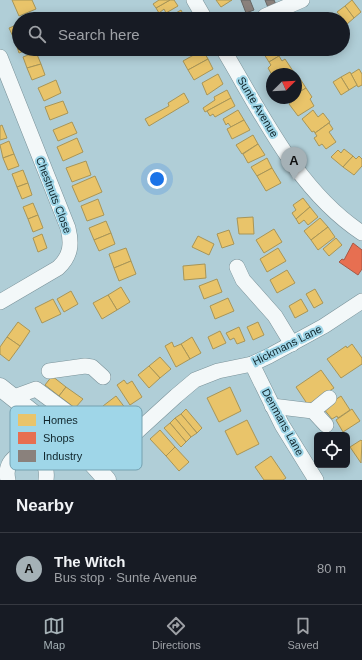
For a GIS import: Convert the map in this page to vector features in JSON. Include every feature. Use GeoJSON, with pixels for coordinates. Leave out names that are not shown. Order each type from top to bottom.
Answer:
{"type":"FeatureCollection","features":[{"type":"Feature","properties":{"kind":"main road"},"geometry":{"type":"LineString","coordinates":[[7,392],[24,406]]}},
{"type":"Feature","properties":{"kind":"street"},"geometry":{"type":"LineString","coordinates":[[194,0],[201,12]]}},
{"type":"Feature","properties":{"kind":"street"},"geometry":{"type":"LineString","coordinates":[[274,12],[302,0]]}},
{"type":"Feature","properties":{"kind":"street","name":"Sunte Avenue"},"geometry":{"type":"LineString","coordinates":[[227,56],[260,111],[308,183],[324,203],[339,217],[362,233]]}},
{"type":"Feature","properties":{"kind":"street","name":"Chestnuts Close"},"geometry":{"type":"LineString","coordinates":[[0,57],[68,228],[71,240],[70,251],[66,262],[0,302]]}},
{"type":"Feature","properties":{"kind":"street"},"geometry":{"type":"LineString","coordinates":[[237,267],[242,280],[275,316],[292,344]]}},
{"type":"Feature","properties":{"kind":"street","name":"Hickmans Lane"},"geometry":{"type":"LineString","coordinates":[[142,432],[176,396],[195,380],[218,371],[252,364],[292,344],[362,301]]}},
{"type":"Feature","properties":{"kind":"street","name":"Denmans Lane"},"geometry":{"type":"LineString","coordinates":[[252,364],[272,406],[316,480]]}},
{"type":"Feature","properties":{"kind":"street"},"geometry":{"type":"LineString","coordinates":[[36,389],[45,366],[92,367],[103,377]]}},
{"type":"Feature","properties":{"kind":"street"},"geometry":{"type":"LineString","coordinates":[[7,392],[36,389],[59,406]]}},
{"type":"Feature","properties":{"kind":"street"},"geometry":{"type":"LineString","coordinates":[[272,406],[313,410],[329,398]]}},
{"type":"Feature","properties":{"kind":"street"},"geometry":{"type":"LineString","coordinates":[[313,410],[326,425]]}},
{"type":"Feature","properties":{"kind":"street"},"geometry":{"type":"LineString","coordinates":[[8,480],[8,467],[10,464]]}},
{"type":"Feature","properties":{"kind":"street"},"geometry":{"type":"LineString","coordinates":[[46,470],[46,480]]}},
{"type":"Feature","properties":{"kind":"building: Homes"},"geometry":{"type":"Polygon","coordinates":[[[12,0],[32,0],[36,9],[29,12],[17,12],[12,0]]]}},
{"type":"Feature","properties":{"kind":"building: Homes"},"geometry":{"type":"Polygon","coordinates":[[[159,0],[170,0],[156,8],[153,4],[159,0]]]}},
{"type":"Feature","properties":{"kind":"building: Homes"},"geometry":{"type":"Polygon","coordinates":[[[170,0],[174,0],[178,6],[168,12],[166,12],[164,9],[158,12],[156,8],[170,0]]]}},
{"type":"Feature","properties":{"kind":"building: Homes"},"geometry":{"type":"Polygon","coordinates":[[[216,0],[232,0],[221,7],[216,0]]]}},
{"type":"Feature","properties":{"kind":"building: Homes"},"geometry":{"type":"Polygon","coordinates":[[[352,0],[361,12],[354,18],[345,6],[352,0]]]}},
{"type":"Feature","properties":{"kind":"building: Homes"},"geometry":{"type":"Polygon","coordinates":[[[345,6],[350,12],[337,12],[345,6]]]}},
{"type":"Feature","properties":{"kind":"building: Homes"},"geometry":{"type":"Polygon","coordinates":[[[350,13],[354,18],[350,21],[350,13]]]}},
{"type":"Feature","properties":{"kind":"building: Homes"},"geometry":{"type":"Polygon","coordinates":[[[12,27],[12,34],[9,28],[12,27]]]}},
{"type":"Feature","properties":{"kind":"building: Homes"},"geometry":{"type":"Polygon","coordinates":[[[38,56],[41,64],[27,68],[23,57],[38,56]]]}},
{"type":"Feature","properties":{"kind":"building: Homes"},"geometry":{"type":"Polygon","coordinates":[[[192,56],[206,56],[208,59],[188,70],[183,61],[192,56]]]}},
{"type":"Feature","properties":{"kind":"building: Homes"},"geometry":{"type":"Polygon","coordinates":[[[265,56],[279,56],[269,62],[265,56]]]}},
{"type":"Feature","properties":{"kind":"building: Homes"},"geometry":{"type":"Polygon","coordinates":[[[279,56],[282,61],[285,59],[291,68],[268,68],[271,65],[269,62],[279,56]]]}},
{"type":"Feature","properties":{"kind":"building: Homes"},"geometry":{"type":"Polygon","coordinates":[[[208,59],[213,69],[194,80],[188,70],[208,59]]]}},
{"type":"Feature","properties":{"kind":"building: Homes"},"geometry":{"type":"Polygon","coordinates":[[[41,64],[45,75],[32,80],[27,68],[41,64]]]}},
{"type":"Feature","properties":{"kind":"building: Homes"},"geometry":{"type":"Polygon","coordinates":[[[359,69],[362,74],[362,85],[358,87],[351,74],[359,69]]]}},
{"type":"Feature","properties":{"kind":"building: Homes"},"geometry":{"type":"Polygon","coordinates":[[[350,72],[357,85],[349,90],[341,77],[350,72]]]}},
{"type":"Feature","properties":{"kind":"building: Homes"},"geometry":{"type":"Polygon","coordinates":[[[218,74],[223,84],[207,95],[202,83],[218,74]]]}},
{"type":"Feature","properties":{"kind":"building: Homes"},"geometry":{"type":"Polygon","coordinates":[[[341,77],[349,90],[341,95],[333,82],[341,77]]]}},
{"type":"Feature","properties":{"kind":"building: Homes"},"geometry":{"type":"Polygon","coordinates":[[[56,80],[61,93],[44,101],[38,88],[56,80]]]}},
{"type":"Feature","properties":{"kind":"building: Homes"},"geometry":{"type":"Polygon","coordinates":[[[302,82],[306,88],[302,90],[302,82]]]}},
{"type":"Feature","properties":{"kind":"building: Homes"},"geometry":{"type":"Polygon","coordinates":[[[306,88],[312,97],[310,99],[314,106],[298,116],[289,104],[302,104],[302,90],[306,88]]]}},
{"type":"Feature","properties":{"kind":"building: Homes"},"geometry":{"type":"Polygon","coordinates":[[[227,90],[231,98],[205,112],[203,108],[215,100],[214,97],[227,90]]]}},
{"type":"Feature","properties":{"kind":"building: Homes"},"geometry":{"type":"Polygon","coordinates":[[[184,93],[189,102],[149,126],[145,119],[169,106],[168,103],[184,93]]]}},
{"type":"Feature","properties":{"kind":"building: Homes"},"geometry":{"type":"Polygon","coordinates":[[[231,98],[235,106],[215,117],[213,114],[210,116],[207,111],[231,98]]]}},
{"type":"Feature","properties":{"kind":"building: Homes"},"geometry":{"type":"Polygon","coordinates":[[[63,101],[68,113],[50,120],[45,107],[63,101]]]}},
{"type":"Feature","properties":{"kind":"building: Homes"},"geometry":{"type":"Polygon","coordinates":[[[238,110],[244,120],[231,127],[228,123],[226,125],[223,119],[238,110]]]}},
{"type":"Feature","properties":{"kind":"building: Homes"},"geometry":{"type":"Polygon","coordinates":[[[313,110],[318,117],[323,113],[330,122],[315,133],[314,131],[312,132],[302,119],[313,110]]]}},
{"type":"Feature","properties":{"kind":"building: Homes"},"geometry":{"type":"Polygon","coordinates":[[[244,120],[250,130],[232,139],[227,129],[244,120]]]}},
{"type":"Feature","properties":{"kind":"building: Homes"},"geometry":{"type":"Polygon","coordinates":[[[72,122],[77,133],[58,141],[53,130],[72,122]]]}},
{"type":"Feature","properties":{"kind":"building: Homes"},"geometry":{"type":"Polygon","coordinates":[[[329,123],[333,129],[329,132],[336,142],[326,149],[322,144],[319,146],[314,138],[317,136],[315,133],[329,123]]]}},
{"type":"Feature","properties":{"kind":"building: Homes"},"geometry":{"type":"Polygon","coordinates":[[[2,125],[7,138],[0,140],[0,126],[2,125]]]}},
{"type":"Feature","properties":{"kind":"building: Homes"},"geometry":{"type":"Polygon","coordinates":[[[253,135],[258,144],[242,154],[236,145],[253,135]]]}},
{"type":"Feature","properties":{"kind":"building: Homes"},"geometry":{"type":"Polygon","coordinates":[[[77,138],[83,152],[63,161],[57,147],[77,138]]]}},
{"type":"Feature","properties":{"kind":"building: Homes"},"geometry":{"type":"Polygon","coordinates":[[[9,141],[14,154],[3,158],[0,145],[9,141]]]}},
{"type":"Feature","properties":{"kind":"building: Homes"},"geometry":{"type":"Polygon","coordinates":[[[258,144],[265,155],[248,163],[243,154],[258,144]]]}},
{"type":"Feature","properties":{"kind":"building: Homes"},"geometry":{"type":"Polygon","coordinates":[[[344,149],[353,156],[343,167],[331,157],[338,150],[341,153],[344,149]]]}},
{"type":"Feature","properties":{"kind":"building: Homes"},"geometry":{"type":"Polygon","coordinates":[[[14,154],[19,166],[8,170],[3,158],[14,154]]]}},
{"type":"Feature","properties":{"kind":"building: Homes"},"geometry":{"type":"Polygon","coordinates":[[[353,156],[356,159],[359,156],[362,159],[362,166],[354,175],[343,167],[353,156]]]}},
{"type":"Feature","properties":{"kind":"building: Homes"},"geometry":{"type":"Polygon","coordinates":[[[267,158],[272,168],[257,176],[251,167],[267,158]]]}},
{"type":"Feature","properties":{"kind":"building: Homes"},"geometry":{"type":"Polygon","coordinates":[[[86,161],[91,175],[72,182],[66,168],[86,161]]]}},
{"type":"Feature","properties":{"kind":"building: Homes"},"geometry":{"type":"Polygon","coordinates":[[[272,168],[281,183],[266,191],[257,176],[272,168]]]}},
{"type":"Feature","properties":{"kind":"building: Homes"},"geometry":{"type":"Polygon","coordinates":[[[23,170],[28,183],[17,187],[12,174],[23,170]]]}},
{"type":"Feature","properties":{"kind":"building: Homes"},"geometry":{"type":"Polygon","coordinates":[[[95,176],[102,192],[79,202],[72,186],[95,176]]]}},
{"type":"Feature","properties":{"kind":"building: Homes"},"geometry":{"type":"Polygon","coordinates":[[[28,183],[32,195],[22,199],[17,187],[28,183]]]}},
{"type":"Feature","properties":{"kind":"building: Homes"},"geometry":{"type":"Polygon","coordinates":[[[303,198],[310,207],[296,219],[292,213],[296,210],[293,205],[303,198]]]}},
{"type":"Feature","properties":{"kind":"building: Homes"},"geometry":{"type":"Polygon","coordinates":[[[98,199],[104,215],[87,221],[81,206],[98,199]]]}},
{"type":"Feature","properties":{"kind":"building: Homes"},"geometry":{"type":"Polygon","coordinates":[[[33,203],[38,215],[28,219],[23,207],[33,203]]]}},
{"type":"Feature","properties":{"kind":"building: Homes"},"geometry":{"type":"Polygon","coordinates":[[[310,207],[318,217],[308,225],[304,220],[299,224],[296,219],[310,207]]]}},
{"type":"Feature","properties":{"kind":"building: Homes"},"geometry":{"type":"Polygon","coordinates":[[[38,215],[43,228],[33,232],[28,219],[38,215]]]}},
{"type":"Feature","properties":{"kind":"building: Homes"},"geometry":{"type":"Polygon","coordinates":[[[253,217],[254,234],[239,234],[237,218],[253,217]]]}},
{"type":"Feature","properties":{"kind":"building: Homes"},"geometry":{"type":"Polygon","coordinates":[[[320,218],[328,227],[311,240],[304,231],[320,218]]]}},
{"type":"Feature","properties":{"kind":"building: Homes"},"geometry":{"type":"Polygon","coordinates":[[[106,221],[111,233],[94,240],[89,228],[106,221]]]}},
{"type":"Feature","properties":{"kind":"building: Homes"},"geometry":{"type":"Polygon","coordinates":[[[328,227],[335,237],[318,250],[311,240],[328,227]]]}},
{"type":"Feature","properties":{"kind":"building: Homes"},"geometry":{"type":"Polygon","coordinates":[[[274,229],[282,242],[264,253],[256,240],[274,229]]]}},
{"type":"Feature","properties":{"kind":"building: Homes"},"geometry":{"type":"Polygon","coordinates":[[[229,230],[234,244],[222,248],[217,234],[229,230]]]}},
{"type":"Feature","properties":{"kind":"building: Homes"},"geometry":{"type":"Polygon","coordinates":[[[111,233],[115,244],[99,251],[94,240],[111,233]]]}},
{"type":"Feature","properties":{"kind":"building: Homes"},"geometry":{"type":"Polygon","coordinates":[[[42,234],[47,248],[38,252],[33,238],[42,234]]]}},
{"type":"Feature","properties":{"kind":"building: Homes"},"geometry":{"type":"Polygon","coordinates":[[[198,236],[214,244],[209,255],[192,247],[198,236]]]}},
{"type":"Feature","properties":{"kind":"building: Homes"},"geometry":{"type":"Polygon","coordinates":[[[336,238],[342,245],[329,256],[323,249],[336,238]]]}},
{"type":"Feature","properties":{"kind":"building: Homes"},"geometry":{"type":"Polygon","coordinates":[[[126,248],[131,261],[114,268],[109,254],[126,248]]]}},
{"type":"Feature","properties":{"kind":"building: Homes"},"geometry":{"type":"Polygon","coordinates":[[[278,248],[286,261],[267,272],[260,259],[278,248]]]}},
{"type":"Feature","properties":{"kind":"building: Homes"},"geometry":{"type":"Polygon","coordinates":[[[131,261],[136,274],[119,281],[114,268],[131,261]]]}},
{"type":"Feature","properties":{"kind":"building: Homes"},"geometry":{"type":"Polygon","coordinates":[[[205,264],[206,278],[184,280],[183,266],[205,264]]]}},
{"type":"Feature","properties":{"kind":"building: Homes"},"geometry":{"type":"Polygon","coordinates":[[[287,270],[295,283],[277,293],[270,280],[287,270]]]}},
{"type":"Feature","properties":{"kind":"building: Homes"},"geometry":{"type":"Polygon","coordinates":[[[217,279],[222,292],[204,299],[199,286],[217,279]]]}},
{"type":"Feature","properties":{"kind":"building: Homes"},"geometry":{"type":"Polygon","coordinates":[[[121,287],[130,302],[117,310],[108,295],[121,287]]]}},
{"type":"Feature","properties":{"kind":"building: Homes"},"geometry":{"type":"Polygon","coordinates":[[[315,289],[323,303],[314,308],[306,294],[315,289]]]}},
{"type":"Feature","properties":{"kind":"building: Homes"},"geometry":{"type":"Polygon","coordinates":[[[71,291],[78,304],[64,312],[57,299],[71,291]]]}},
{"type":"Feature","properties":{"kind":"building: Homes"},"geometry":{"type":"Polygon","coordinates":[[[108,295],[117,310],[102,319],[93,303],[108,295]]]}},
{"type":"Feature","properties":{"kind":"building: Homes"},"geometry":{"type":"Polygon","coordinates":[[[228,298],[234,311],[215,319],[210,306],[228,298]]]}},
{"type":"Feature","properties":{"kind":"building: Homes"},"geometry":{"type":"Polygon","coordinates":[[[53,299],[61,314],[42,323],[35,308],[53,299]]]}},
{"type":"Feature","properties":{"kind":"building: Homes"},"geometry":{"type":"Polygon","coordinates":[[[301,299],[308,311],[295,318],[289,306],[301,299]]]}},
{"type":"Feature","properties":{"kind":"building: Homes"},"geometry":{"type":"Polygon","coordinates":[[[18,322],[30,331],[20,346],[7,337],[18,322]]]}},
{"type":"Feature","properties":{"kind":"building: Homes"},"geometry":{"type":"Polygon","coordinates":[[[258,322],[264,335],[253,340],[247,327],[258,322]]]}},
{"type":"Feature","properties":{"kind":"building: Homes"},"geometry":{"type":"Polygon","coordinates":[[[239,327],[245,341],[237,344],[234,338],[230,340],[226,333],[239,327]]]}},
{"type":"Feature","properties":{"kind":"building: Homes"},"geometry":{"type":"Polygon","coordinates":[[[220,331],[226,343],[213,349],[208,337],[220,331]]]}},
{"type":"Feature","properties":{"kind":"building: Homes"},"geometry":{"type":"Polygon","coordinates":[[[7,337],[20,346],[9,361],[0,354],[0,347],[7,337]]]}},
{"type":"Feature","properties":{"kind":"building: Homes"},"geometry":{"type":"Polygon","coordinates":[[[192,337],[201,353],[190,359],[181,344],[192,337]]]}},
{"type":"Feature","properties":{"kind":"building: Homes"},"geometry":{"type":"Polygon","coordinates":[[[172,342],[174,347],[181,344],[190,359],[176,367],[165,346],[172,342]]]}},
{"type":"Feature","properties":{"kind":"building: Homes"},"geometry":{"type":"Polygon","coordinates":[[[352,344],[362,358],[362,364],[341,378],[327,359],[346,346],[347,348],[352,344]]]}},
{"type":"Feature","properties":{"kind":"building: Homes"},"geometry":{"type":"Polygon","coordinates":[[[160,357],[171,369],[160,378],[149,366],[160,357]]]}},
{"type":"Feature","properties":{"kind":"building: Homes"},"geometry":{"type":"Polygon","coordinates":[[[149,366],[160,378],[149,388],[138,375],[149,366]]]}},
{"type":"Feature","properties":{"kind":"building: Homes"},"geometry":{"type":"Polygon","coordinates":[[[321,370],[334,388],[308,405],[296,387],[321,370]]]}},
{"type":"Feature","properties":{"kind":"building: Homes"},"geometry":{"type":"Polygon","coordinates":[[[52,376],[66,387],[59,396],[45,385],[52,376]]]}},
{"type":"Feature","properties":{"kind":"building: Homes"},"geometry":{"type":"Polygon","coordinates":[[[124,380],[127,384],[132,381],[142,397],[130,405],[117,385],[124,380]]]}},
{"type":"Feature","properties":{"kind":"building: Homes"},"geometry":{"type":"Polygon","coordinates":[[[66,387],[83,399],[77,406],[72,406],[59,396],[66,387]]]}},
{"type":"Feature","properties":{"kind":"building: Homes"},"geometry":{"type":"Polygon","coordinates":[[[230,387],[241,411],[219,422],[207,398],[230,387]]]}},
{"type":"Feature","properties":{"kind":"building: Homes"},"geometry":{"type":"Polygon","coordinates":[[[116,396],[124,406],[103,406],[116,396]]]}},
{"type":"Feature","properties":{"kind":"building: Homes"},"geometry":{"type":"Polygon","coordinates":[[[341,396],[350,410],[338,418],[337,416],[332,419],[323,408],[341,396]]]}},
{"type":"Feature","properties":{"kind":"building: Homes"},"geometry":{"type":"Polygon","coordinates":[[[186,409],[202,428],[197,433],[181,414],[186,409]]]}},
{"type":"Feature","properties":{"kind":"building: Homes"},"geometry":{"type":"Polygon","coordinates":[[[352,409],[360,421],[343,432],[336,420],[352,409]]]}},
{"type":"Feature","properties":{"kind":"building: Homes"},"geometry":{"type":"Polygon","coordinates":[[[181,414],[197,433],[191,437],[175,418],[181,414]]]}},
{"type":"Feature","properties":{"kind":"building: Homes"},"geometry":{"type":"Polygon","coordinates":[[[175,418],[191,437],[186,442],[170,423],[175,418]]]}},
{"type":"Feature","properties":{"kind":"building: Homes"},"geometry":{"type":"Polygon","coordinates":[[[247,420],[259,444],[237,455],[225,431],[247,420]]]}},
{"type":"Feature","properties":{"kind":"building: Homes"},"geometry":{"type":"Polygon","coordinates":[[[170,423],[186,442],[181,447],[164,428],[170,423]]]}},
{"type":"Feature","properties":{"kind":"building: Homes"},"geometry":{"type":"Polygon","coordinates":[[[160,430],[175,447],[166,456],[150,439],[160,430]]]}},
{"type":"Feature","properties":{"kind":"building: Homes"},"geometry":{"type":"Polygon","coordinates":[[[361,440],[362,441],[361,463],[350,447],[361,440]]]}},
{"type":"Feature","properties":{"kind":"building: Homes"},"geometry":{"type":"Polygon","coordinates":[[[175,447],[189,462],[179,471],[166,456],[175,447]]]}},
{"type":"Feature","properties":{"kind":"building: Homes"},"geometry":{"type":"Polygon","coordinates":[[[271,456],[286,478],[283,480],[264,480],[255,467],[271,456]]]}},
{"type":"Feature","properties":{"kind":"building: Shops"},"geometry":{"type":"Polygon","coordinates":[[[353,243],[362,250],[362,269],[358,275],[339,262],[342,259],[344,260],[353,243]]]}},
{"type":"Feature","properties":{"kind":"building: Industry"},"geometry":{"type":"Polygon","coordinates":[[[241,0],[250,0],[254,10],[246,12],[241,0]]]}},
{"type":"Feature","properties":{"kind":"building: Industry"},"geometry":{"type":"Polygon","coordinates":[[[265,0],[274,0],[277,7],[269,10],[265,0]]]}},
{"type":"Feature","properties":{"kind":"place","name":"The Witch"},"geometry":{"type":"Point","coordinates":[294,180]}}]}
